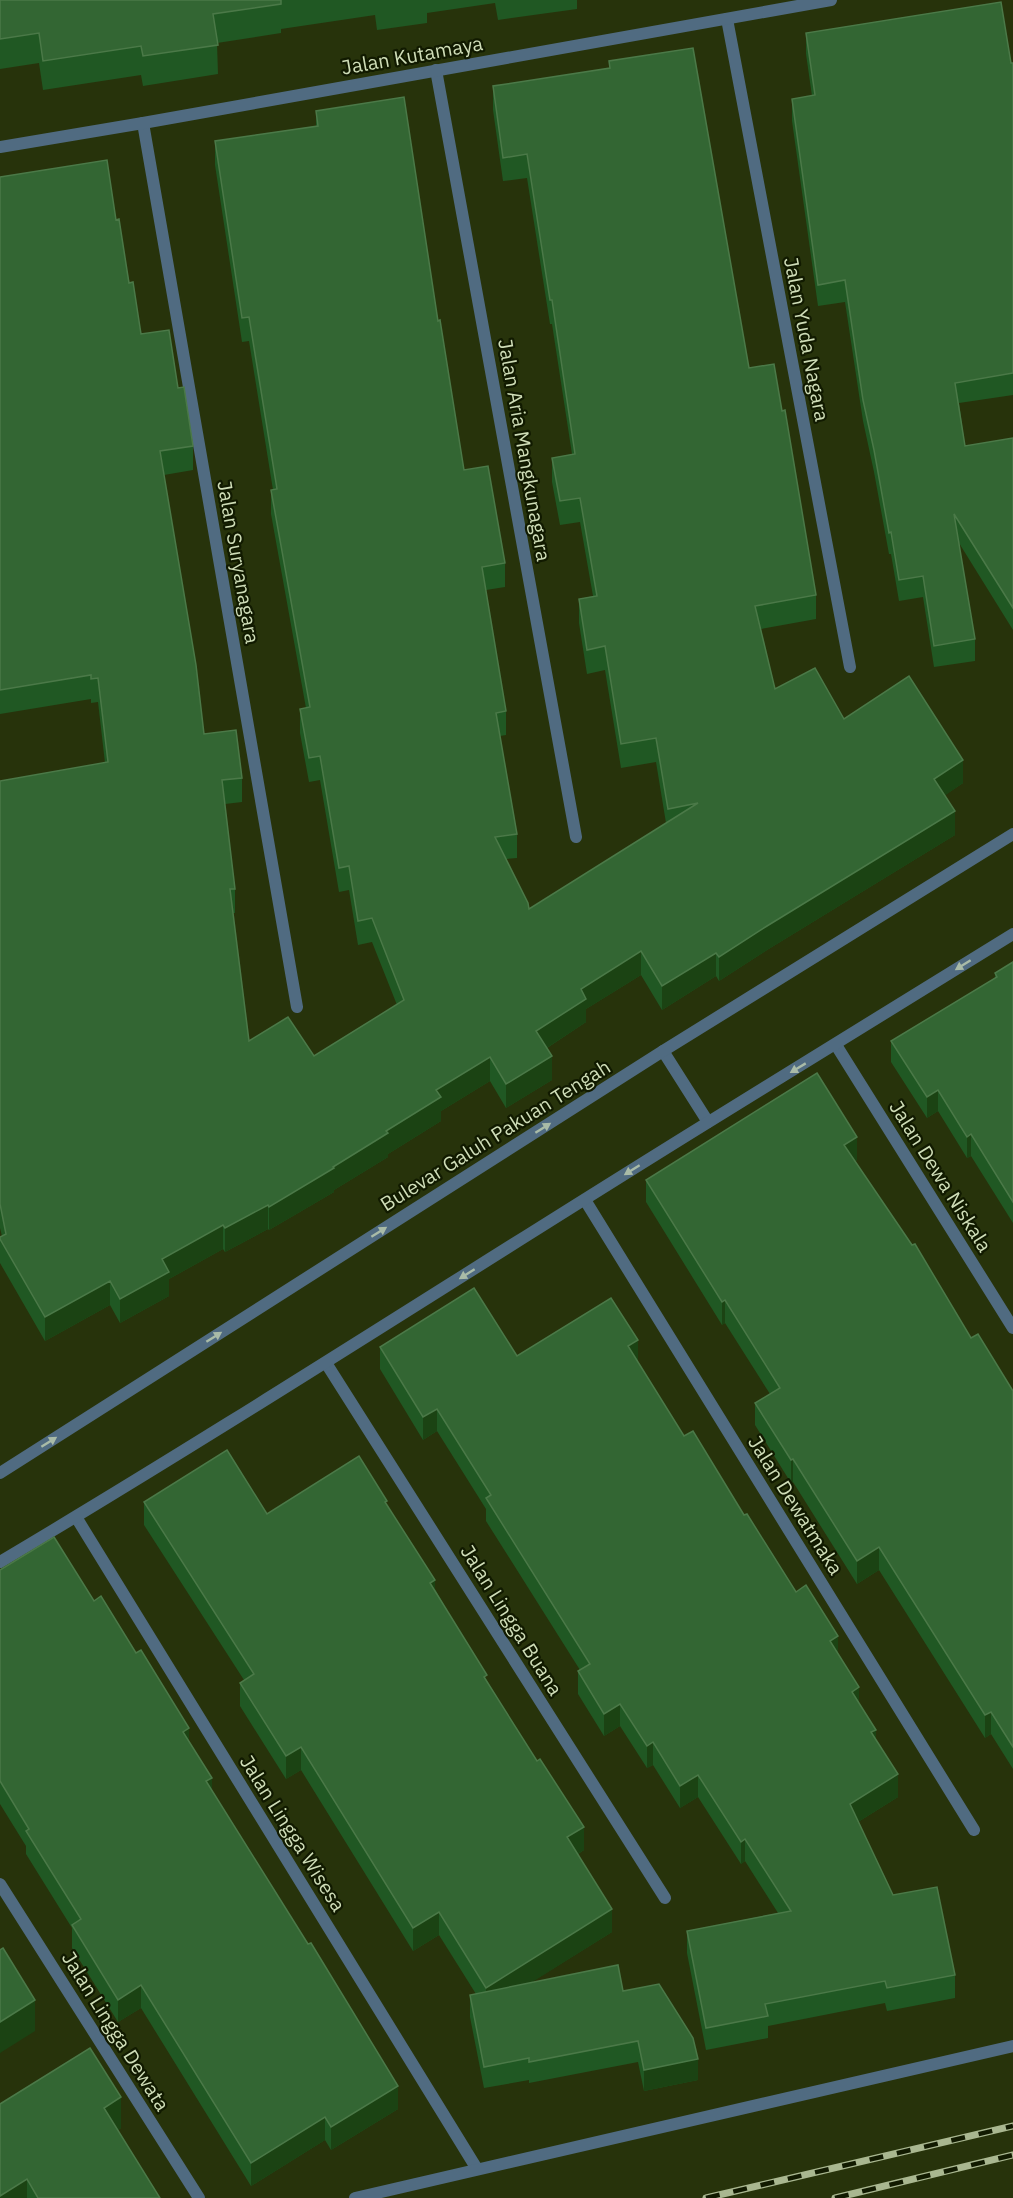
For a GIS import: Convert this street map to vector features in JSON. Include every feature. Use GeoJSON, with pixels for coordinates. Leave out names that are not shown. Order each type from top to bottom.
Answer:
{"type":"FeatureCollection","features":[{"type":"Feature","properties":{"kind":"street","name":"Jalan Kutamaya"},"geometry":{"type":"LineString","coordinates":[[0,147],[831,0]]}},
{"type":"Feature","properties":{"kind":"street","name":"Jalan Yuda Nagara"},"geometry":{"type":"LineString","coordinates":[[727,19],[850,667]]}},
{"type":"Feature","properties":{"kind":"street","name":"Jalan Aria Mangkunagara"},"geometry":{"type":"LineString","coordinates":[[436,70],[576,837]]}},
{"type":"Feature","properties":{"kind":"street","name":"Jalan Suryanagara"},"geometry":{"type":"LineString","coordinates":[[143,123],[297,1007]]}},
{"type":"Feature","properties":{"kind":"street","name":"Bulevar Galuh Pakuan Tengah"},"geometry":{"type":"LineString","coordinates":[[0,1473],[663,1051],[1013,834]]}},
{"type":"Feature","properties":{"kind":"street"},"geometry":{"type":"LineString","coordinates":[[0,1562],[326,1363],[708,1122],[1013,934]]}},
{"type":"Feature","properties":{"kind":"street","name":"Jalan Dewa Niskala"},"geometry":{"type":"LineString","coordinates":[[836,1045],[1013,1328]]}},
{"type":"Feature","properties":{"kind":"street"},"geometry":{"type":"LineString","coordinates":[[663,1051],[708,1122]]}},
{"type":"Feature","properties":{"kind":"street","name":"Jalan Dewatmaka"},"geometry":{"type":"LineString","coordinates":[[585,1200],[974,1830]]}},
{"type":"Feature","properties":{"kind":"street","name":"Jalan Lingga Buana"},"geometry":{"type":"LineString","coordinates":[[326,1363],[665,1898]]}},
{"type":"Feature","properties":{"kind":"street","name":"Jalan Lingga Wisesa"},"geometry":{"type":"LineString","coordinates":[[76,1517],[477,2169]]}},
{"type":"Feature","properties":{"kind":"street","name":"Jalan Lingga Dewata"},"geometry":{"type":"LineString","coordinates":[[0,1884],[199,2198]]}},
{"type":"Feature","properties":{"kind":"street"},"geometry":{"type":"LineString","coordinates":[[355,2198],[1013,2046]]}},
{"type":"Feature","properties":{"kind":"building"},"geometry":{"type":"Polygon","coordinates":[[[0,0],[281,0],[281,4],[213,14],[218,45],[143,56],[141,46],[43,61],[39,33],[0,39],[0,0]]]}},
{"type":"Feature","properties":{"kind":"building"},"geometry":{"type":"Polygon","coordinates":[[[1001,2],[1011,63],[1013,63],[1013,373],[955,383],[965,446],[1013,438],[1013,608],[954,514],[975,639],[934,646],[923,576],[899,580],[863,400],[845,280],[818,285],[792,99],[815,95],[806,33],[1001,2]]]}},
{"type":"Feature","properties":{"kind":"building"},"geometry":{"type":"Polygon","coordinates":[[[693,48],[749,368],[774,364],[782,411],[785,410],[816,595],[755,606],[775,689],[815,668],[844,719],[909,676],[963,760],[934,779],[955,811],[719,957],[716,953],[662,986],[641,951],[581,989],[586,999],[536,1031],[552,1056],[506,1084],[490,1057],[436,1090],[441,1097],[386,1131],[388,1133],[334,1168],[269,1207],[268,1205],[225,1228],[223,1225],[162,1259],[169,1272],[120,1299],[110,1281],[45,1317],[0,1239],[6,1234],[0,1204],[0,781],[108,762],[98,678],[91,679],[91,675],[0,690],[0,177],[107,160],[116,220],[119,219],[129,283],[133,282],[141,334],[169,330],[178,388],[184,387],[193,446],[160,451],[196,665],[204,734],[236,730],[242,778],[222,780],[235,889],[230,889],[249,1041],[288,1017],[314,1056],[404,1000],[372,918],[358,921],[349,866],[339,868],[320,756],[309,758],[300,709],[310,707],[271,490],[277,489],[249,317],[242,318],[215,141],[318,126],[316,111],[404,97],[438,321],[440,320],[464,470],[488,466],[505,563],[482,567],[506,711],[496,713],[517,834],[495,837],[529,909],[698,803],[668,809],[656,738],[621,744],[605,646],[587,650],[579,599],[597,596],[580,498],[560,501],[552,458],[575,454],[552,300],[550,300],[527,154],[503,158],[493,86],[610,68],[609,61],[693,48]]]}},
{"type":"Feature","properties":{"kind":"building"},"geometry":{"type":"Polygon","coordinates":[[[1013,962],[1013,1202],[971,1134],[967,1137],[938,1090],[927,1097],[891,1041],[997,977],[995,973],[1013,962]]]}},
{"type":"Feature","properties":{"kind":"building"},"geometry":{"type":"Polygon","coordinates":[[[817,1073],[857,1137],[844,1145],[912,1245],[915,1244],[971,1338],[978,1334],[1013,1391],[1013,1747],[991,1712],[985,1715],[879,1547],[857,1561],[793,1459],[791,1460],[755,1403],[780,1388],[725,1300],[722,1302],[646,1180],[817,1073]]]}},
{"type":"Feature","properties":{"kind":"building"},"geometry":{"type":"Polygon","coordinates":[[[474,1288],[517,1356],[611,1298],[638,1340],[628,1346],[684,1436],[693,1431],[744,1515],[747,1514],[796,1592],[806,1585],[838,1636],[830,1641],[859,1687],[852,1692],[876,1730],[871,1732],[898,1774],[850,1804],[893,1895],[937,1887],[955,1975],[887,1988],[885,1981],[765,2004],[768,2016],[706,2028],[687,1931],[791,1911],[745,1839],[741,1842],[698,1775],[680,1786],[653,1742],[647,1746],[620,1704],[604,1714],[578,1671],[590,1664],[486,1498],[491,1495],[437,1409],[423,1417],[380,1347],[474,1288]]]}},
{"type":"Feature","properties":{"kind":"building"},"geometry":{"type":"Polygon","coordinates":[[[227,1450],[267,1514],[359,1456],[387,1501],[385,1502],[435,1580],[430,1583],[487,1675],[484,1677],[537,1761],[540,1759],[584,1827],[567,1837],[612,1909],[486,1988],[439,1912],[413,1928],[301,1747],[286,1756],[240,1683],[254,1674],[144,1502],[227,1450]]]}},
{"type":"Feature","properties":{"kind":"building"},"geometry":{"type":"Polygon","coordinates":[[[54,1537],[94,1601],[101,1596],[136,1653],[141,1650],[189,1728],[183,1732],[212,1778],[206,1781],[308,1944],[311,1943],[398,2086],[331,2127],[325,2117],[251,2163],[141,1985],[118,2000],[72,1925],[81,1919],[26,1831],[29,1829],[0,1781],[0,1570],[54,1537]]]}},
{"type":"Feature","properties":{"kind":"building"},"geometry":{"type":"Polygon","coordinates":[[[3,1948],[35,2000],[0,2022],[0,1950],[3,1948]]]}},
{"type":"Feature","properties":{"kind":"building"},"geometry":{"type":"Polygon","coordinates":[[[618,1965],[623,1991],[659,1984],[693,2038],[698,2059],[644,2070],[638,2041],[529,2062],[529,2058],[484,2067],[470,1995],[618,1965]]]}},
{"type":"Feature","properties":{"kind":"building"},"geometry":{"type":"Polygon","coordinates":[[[90,2048],[121,2097],[104,2108],[160,2198],[38,2198],[27,2179],[0,2196],[0,2104],[90,2048]]]}},
{"type":"Feature","properties":{"kind":"railway"},"geometry":{"type":"LineString","coordinates":[[706,2198],[1013,2126]]}},
{"type":"Feature","properties":{"kind":"railway"},"geometry":{"type":"LineString","coordinates":[[835,2198],[1013,2155]]}}]}
